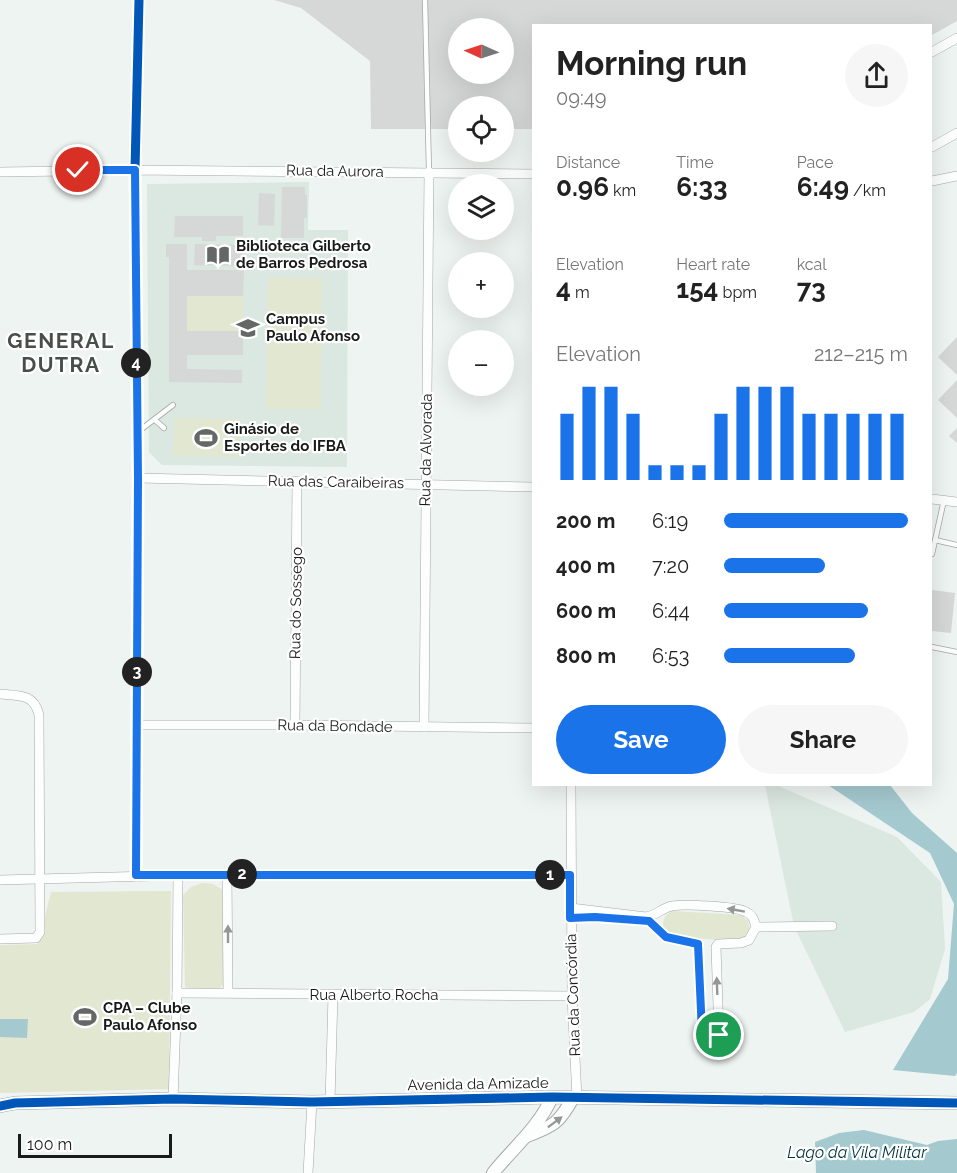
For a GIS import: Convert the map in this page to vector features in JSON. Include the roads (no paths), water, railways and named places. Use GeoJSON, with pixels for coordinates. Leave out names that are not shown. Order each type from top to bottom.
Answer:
{"type":"FeatureCollection","features":[{"type":"Feature","properties":{"kind":"street"},"geometry":{"type":"LineString","coordinates":[[136,875],[138,478],[135,170],[140,0]]}},
{"type":"Feature","properties":{"kind":"street"},"geometry":{"type":"LineString","coordinates":[[932,52],[957,38]]}},
{"type":"Feature","properties":{"kind":"street"},"geometry":{"type":"LineString","coordinates":[[932,147],[957,134]]}},
{"type":"Feature","properties":{"kind":"street","name":"Rua da Aurora"},"geometry":{"type":"LineString","coordinates":[[0,172],[135,170],[532,174]]}},
{"type":"Feature","properties":{"kind":"street","name":"Rua da Alvorada"},"geometry":{"type":"LineString","coordinates":[[424,727],[429,172]]}},
{"type":"Feature","properties":{"kind":"street"},"geometry":{"type":"LineString","coordinates":[[932,181],[957,176]]}},
{"type":"Feature","properties":{"kind":"street","name":"Rua das Caraibeiras"},"geometry":{"type":"LineString","coordinates":[[138,478],[532,487]]}},
{"type":"Feature","properties":{"kind":"street","name":"Rua do Sossego"},"geometry":{"type":"LineString","coordinates":[[295,725],[297,481]]}},
{"type":"Feature","properties":{"kind":"street"},"geometry":{"type":"LineString","coordinates":[[932,499],[957,502]]}},
{"type":"Feature","properties":{"kind":"street"},"geometry":{"type":"LineString","coordinates":[[0,694],[27,697],[36,705],[39,715],[40,879],[40,932],[36,938],[0,939]]}},
{"type":"Feature","properties":{"kind":"street","name":"Rua da Bondade"},"geometry":{"type":"LineString","coordinates":[[137,725],[532,728]]}},
{"type":"Feature","properties":{"kind":"street","name":"Rua da Concórdia"},"geometry":{"type":"LineString","coordinates":[[571,786],[570,918],[575,1098]]}},
{"type":"Feature","properties":{"kind":"street"},"geometry":{"type":"LineString","coordinates":[[0,880],[227,874],[570,875]]}},
{"type":"Feature","properties":{"kind":"street"},"geometry":{"type":"LineString","coordinates":[[227,874],[228,992]]}},
{"type":"Feature","properties":{"kind":"street"},"geometry":{"type":"LineString","coordinates":[[173,1099],[178,876]]}},
{"type":"Feature","properties":{"kind":"street"},"geometry":{"type":"LineString","coordinates":[[570,918],[595,917],[649,921],[666,937],[698,944],[702,1033],[710,1041],[716,1040],[719,1035],[716,947],[717,944],[741,943],[749,940],[756,927],[753,917],[746,911],[734,908],[679,905],[668,906],[656,915],[646,917],[571,908]]}},
{"type":"Feature","properties":{"kind":"street"},"geometry":{"type":"LineString","coordinates":[[756,927],[832,926]]}},
{"type":"Feature","properties":{"kind":"street","name":"Rua Alberto Rocha"},"geometry":{"type":"LineString","coordinates":[[177,993],[572,996]]}},
{"type":"Feature","properties":{"kind":"street"},"geometry":{"type":"LineString","coordinates":[[330,1102],[333,995]]}},
{"type":"Feature","properties":{"kind":"street"},"geometry":{"type":"LineString","coordinates":[[493,1173],[527,1136],[552,1097]]}},
{"type":"Feature","properties":{"kind":"street","name":"Avenida da Amizade"},"geometry":{"type":"LineString","coordinates":[[0,1106],[15,1103],[173,1099],[330,1102],[552,1097],[957,1103]]}},
{"type":"Feature","properties":{"kind":"street"},"geometry":{"type":"LineString","coordinates":[[527,1136],[561,1119],[575,1098]]}},
{"type":"Feature","properties":{"kind":"street"},"geometry":{"type":"LineString","coordinates":[[308,1173],[312,1102]]}},
{"type":"Feature","properties":{"kind":"lane"},"geometry":{"type":"LineString","coordinates":[[425,0],[429,172]]}},
{"type":"Feature","properties":{"kind":"lane"},"geometry":{"type":"LineString","coordinates":[[137,433],[173,405]]}},
{"type":"Feature","properties":{"kind":"lane"},"geometry":{"type":"LineString","coordinates":[[155,420],[164,428]]}},
{"type":"Feature","properties":{"kind":"lane"},"geometry":{"type":"LineString","coordinates":[[932,554],[944,500]]}},
{"type":"Feature","properties":{"kind":"lane"},"geometry":{"type":"LineString","coordinates":[[935,540],[957,545]]}},
{"type":"Feature","properties":{"kind":"lane"},"geometry":{"type":"LineString","coordinates":[[932,647],[957,652]]}},
{"type":"Feature","properties":{"kind":"water"},"geometry":{"type":"Polygon","coordinates":[[[830,786],[891,786],[912,813],[957,853],[957,1073],[955,1076],[893,1070],[948,979],[954,904],[930,853],[830,786]]]}},
{"type":"Feature","properties":{"kind":"water"},"geometry":{"type":"Polygon","coordinates":[[[0,1019],[28,1019],[27,1038],[0,1037],[0,1019]]]}},
{"type":"Feature","properties":{"kind":"water","name":"Lago da Vila Militar"},"geometry":{"type":"Polygon","coordinates":[[[864,1130],[927,1145],[957,1139],[957,1173],[816,1173],[815,1142],[839,1133],[864,1130]]]}},
{"type":"Feature","properties":{"kind":"place","name":"Biblioteca Gilberto de Barros Pedrosa"},"geometry":{"type":"Point","coordinates":[218,255]}},
{"type":"Feature","properties":{"kind":"place","name":"Campus Paulo Afonso"},"geometry":{"type":"Point","coordinates":[248,328]}},
{"type":"Feature","properties":{"kind":"place","name":"Ginásio de Esportes do IFBA"},"geometry":{"type":"Point","coordinates":[206,438]}},
{"type":"Feature","properties":{"kind":"place","name":"CPA – Clube Paulo Afonso"},"geometry":{"type":"Point","coordinates":[85,1017]}},
{"type":"Feature","properties":{"kind":"district","name":"GENERAL DUTRA"},"geometry":{"type":"Point","coordinates":[61,353]}}]}
